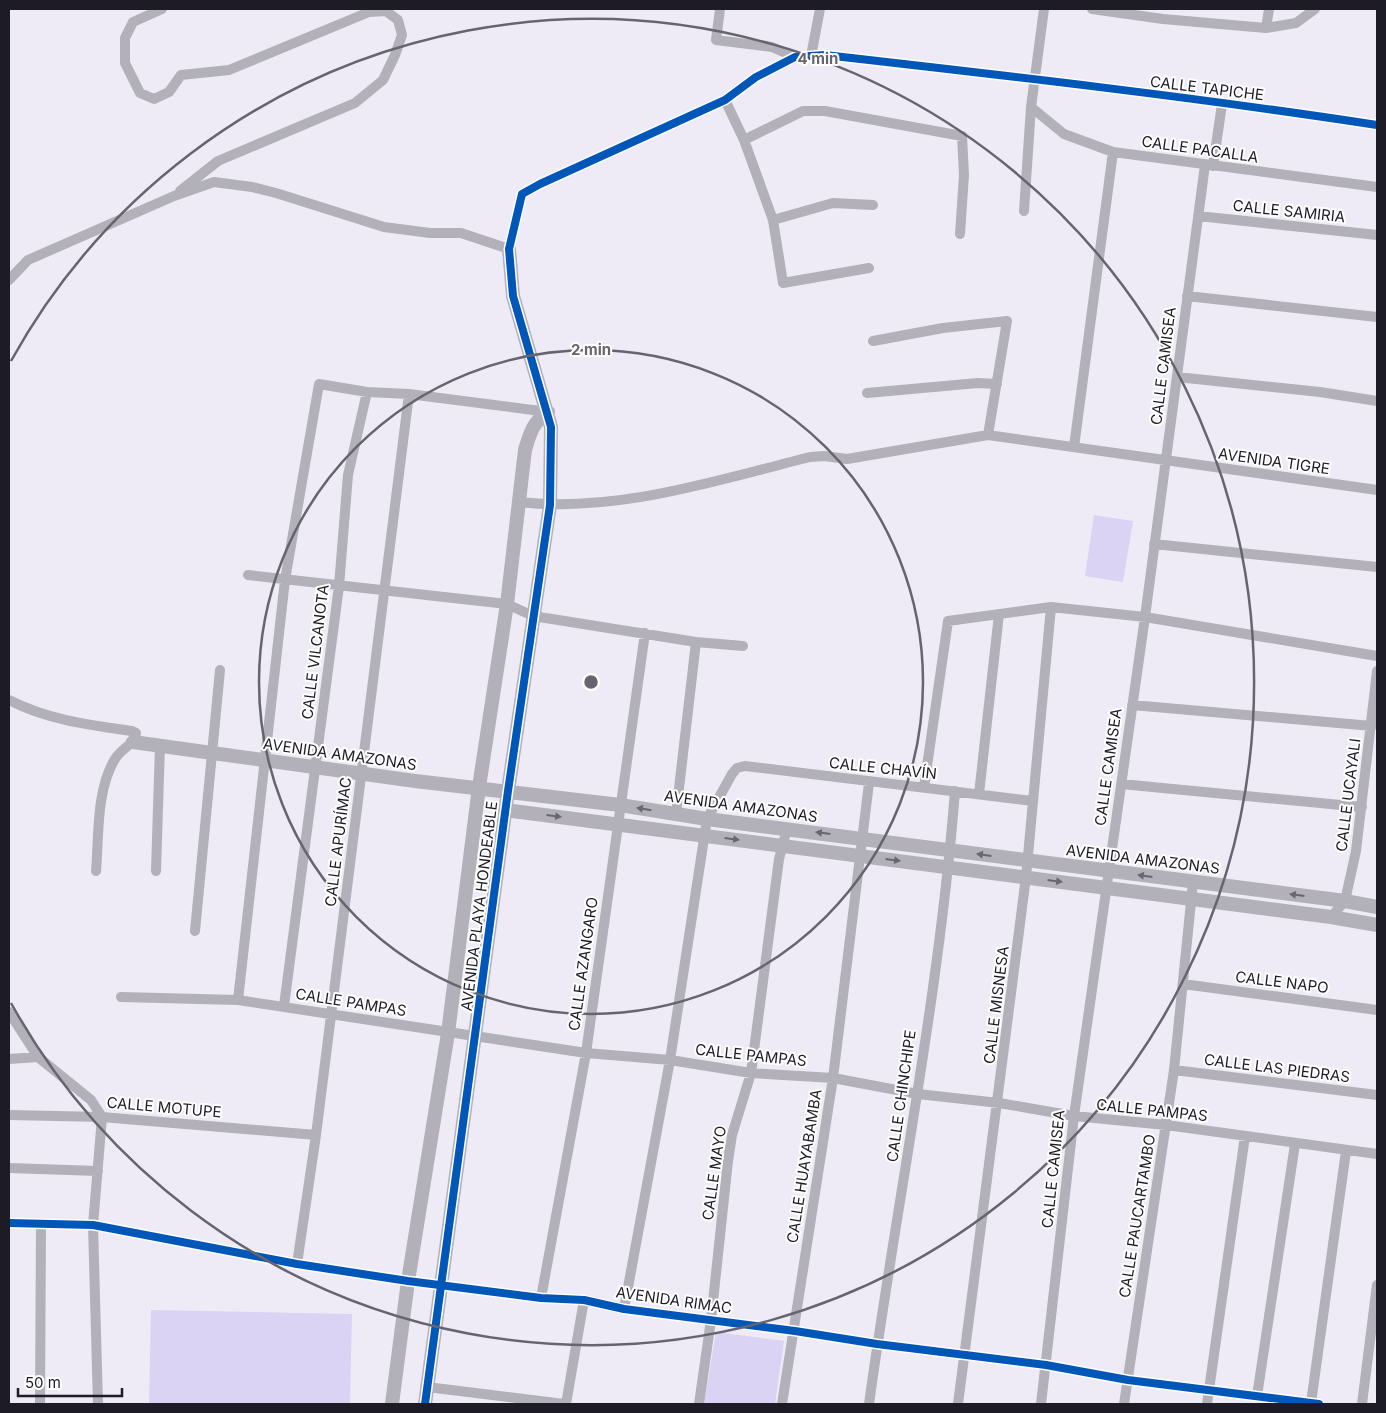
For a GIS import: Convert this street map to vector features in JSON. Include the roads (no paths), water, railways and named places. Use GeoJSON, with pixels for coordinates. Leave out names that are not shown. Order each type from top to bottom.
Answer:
{"type":"FeatureCollection","features":[{"type":"Feature","properties":{"kind":"street"},"geometry":{"type":"LineString","coordinates":[[162,9],[133,22],[125,38],[125,63],[140,93],[154,99],[168,92],[181,75],[229,70],[369,12],[386,11],[398,20],[402,35],[396,56],[383,80],[356,103],[218,161],[174,196]]}},
{"type":"Feature","properties":{"kind":"street"},"geometry":{"type":"LineString","coordinates":[[720,9],[716,40],[772,47],[796,58]]}},
{"type":"Feature","properties":{"kind":"street"},"geometry":{"type":"LineString","coordinates":[[811,56],[820,9]]}},
{"type":"Feature","properties":{"kind":"street"},"geometry":{"type":"LineString","coordinates":[[1024,211],[1031,106],[1044,9]]}},
{"type":"Feature","properties":{"kind":"street"},"geometry":{"type":"LineString","coordinates":[[1092,9],[1163,19],[1266,28],[1296,22],[1315,9]]}},
{"type":"Feature","properties":{"kind":"street"},"geometry":{"type":"LineString","coordinates":[[1266,28],[1269,9]]}},
{"type":"Feature","properties":{"kind":"street","name":"CALLE TAPICHE"},"geometry":{"type":"LineString","coordinates":[[796,58],[825,55],[1034,79],[1222,104],[1254,106],[1377,125]]}},
{"type":"Feature","properties":{"kind":"street"},"geometry":{"type":"LineString","coordinates":[[238,1000],[285,580],[319,384],[367,392],[409,394],[548,412],[518,320],[513,296],[509,249],[522,194],[540,184],[725,100],[756,77],[796,58]]}},
{"type":"Feature","properties":{"kind":"street"},"geometry":{"type":"LineString","coordinates":[[725,100],[744,140],[773,220],[783,283],[869,268]]}},
{"type":"Feature","properties":{"kind":"street","name":"CALLE CAMISEA"},"geometry":{"type":"LineString","coordinates":[[1041,1404],[1074,1116],[1145,617],[1198,216],[1222,104]]}},
{"type":"Feature","properties":{"kind":"street","name":"CALLE PACALLA"},"geometry":{"type":"LineString","coordinates":[[1031,106],[1064,134],[1113,152],[1377,187]]}},
{"type":"Feature","properties":{"kind":"street"},"geometry":{"type":"LineString","coordinates":[[744,140],[803,111],[825,111],[962,136],[964,175],[960,234]]}},
{"type":"Feature","properties":{"kind":"street"},"geometry":{"type":"LineString","coordinates":[[1074,447],[1113,152]]}},
{"type":"Feature","properties":{"kind":"street"},"geometry":{"type":"LineString","coordinates":[[9,280],[28,260],[174,196],[214,182],[252,187],[384,227],[430,233],[461,233],[509,249]]}},
{"type":"Feature","properties":{"kind":"street"},"geometry":{"type":"LineString","coordinates":[[773,220],[833,203],[873,205]]}},
{"type":"Feature","properties":{"kind":"street","name":"CALLE SAMIRIA"},"geometry":{"type":"LineString","coordinates":[[1198,216],[1377,235]]}},
{"type":"Feature","properties":{"kind":"street"},"geometry":{"type":"LineString","coordinates":[[1187,296],[1377,317]]}},
{"type":"Feature","properties":{"kind":"street"},"geometry":{"type":"LineString","coordinates":[[873,341],[943,328],[1007,321],[988,435]]}},
{"type":"Feature","properties":{"kind":"street"},"geometry":{"type":"LineString","coordinates":[[1177,376],[1320,392],[1377,402]]}},
{"type":"Feature","properties":{"kind":"street"},"geometry":{"type":"LineString","coordinates":[[867,393],[978,383],[997,384]]}},
{"type":"Feature","properties":{"kind":"street","name":"CALLE VILCANOTA"},"geometry":{"type":"LineString","coordinates":[[284,1006],[339,586],[348,475],[367,392]]}},
{"type":"Feature","properties":{"kind":"street","name":"CALLE APURÍMAC"},"geometry":{"type":"LineString","coordinates":[[297,1264],[316,1135],[409,394]]}},
{"type":"Feature","properties":{"kind":"street","name":"AVENIDA PLAYA HONDEABLE"},"geometry":{"type":"LineString","coordinates":[[392,1404],[408,1281],[448,1033],[479,787],[507,604],[518,502],[530,432],[536,420],[548,412],[551,446],[550,505],[505,810],[476,1037],[440,1284],[425,1404]]}},
{"type":"Feature","properties":{"kind":"street","name":"AVENIDA TIGRE"},"geometry":{"type":"LineString","coordinates":[[518,502],[572,505],[660,494],[810,457],[824,456],[847,459],[988,435],[1166,462],[1377,490]]}},
{"type":"Feature","properties":{"kind":"street"},"geometry":{"type":"LineString","coordinates":[[1154,544],[1377,567]]}},
{"type":"Feature","properties":{"kind":"street"},"geometry":{"type":"LineString","coordinates":[[248,575],[507,604],[533,616],[696,642],[743,646]]}},
{"type":"Feature","properties":{"kind":"street"},"geometry":{"type":"LineString","coordinates":[[924,787],[948,621],[1050,607],[1145,617],[1377,656]]}},
{"type":"Feature","properties":{"kind":"street","name":"CALLE MISNESA"},"geometry":{"type":"LineString","coordinates":[[958,1404],[999,1103],[1028,861],[1050,607]]}},
{"type":"Feature","properties":{"kind":"street"},"geometry":{"type":"LineString","coordinates":[[980,794],[999,614]]}},
{"type":"Feature","properties":{"kind":"street","name":"CALLE AZANGARO"},"geometry":{"type":"LineString","coordinates":[[541,1298],[586,1053],[645,633]]}},
{"type":"Feature","properties":{"kind":"street"},"geometry":{"type":"LineString","coordinates":[[676,814],[696,642]]}},
{"type":"Feature","properties":{"kind":"street"},"geometry":{"type":"LineString","coordinates":[[195,931],[220,670]]}},
{"type":"Feature","properties":{"kind":"street","name":"CALLE UCAYALI"},"geometry":{"type":"LineString","coordinates":[[1331,917],[1345,901],[1356,851],[1377,670]]}},
{"type":"Feature","properties":{"kind":"street"},"geometry":{"type":"LineString","coordinates":[[9,700],[28,710],[67,722],[132,731],[136,736],[133,742],[115,760],[107,780],[101,808],[96,871]]}},
{"type":"Feature","properties":{"kind":"street"},"geometry":{"type":"LineString","coordinates":[[1132,705],[1372,726]]}},
{"type":"Feature","properties":{"kind":"street","name":"AVENIDA AMAZONAS"},"geometry":{"type":"LineString","coordinates":[[133,742],[620,805],[707,819],[1345,901],[1377,907]]}},
{"type":"Feature","properties":{"kind":"street"},"geometry":{"type":"LineString","coordinates":[[156,871],[160,744]]}},
{"type":"Feature","properties":{"kind":"street","name":"CALLE CHAVÍN"},"geometry":{"type":"LineString","coordinates":[[707,819],[732,774],[737,768],[745,766],[1033,801]]}},
{"type":"Feature","properties":{"kind":"street","name":"CALLE HUAYABAMBA"},"geometry":{"type":"LineString","coordinates":[[782,1404],[833,1078],[869,782]]}},
{"type":"Feature","properties":{"kind":"street"},"geometry":{"type":"LineString","coordinates":[[1121,784],[1362,807]]}},
{"type":"Feature","properties":{"kind":"street","name":"CALLE CHINCHIPE"},"geometry":{"type":"LineString","coordinates":[[869,1404],[918,1094],[948,867],[955,791]]}},
{"type":"Feature","properties":{"kind":"street"},"geometry":{"type":"LineString","coordinates":[[505,810],[1331,917],[1377,925]]}},
{"type":"Feature","properties":{"kind":"street"},"geometry":{"type":"LineString","coordinates":[[624,1309],[670,1060],[707,819]]}},
{"type":"Feature","properties":{"kind":"street","name":"CALLE MAYO"},"geometry":{"type":"LineString","coordinates":[[699,1404],[711,1320],[732,1135],[750,1073],[787,829]]}},
{"type":"Feature","properties":{"kind":"street","name":"CALLE PAUCARTAMBO"},"geometry":{"type":"LineString","coordinates":[[1124,1404],[1174,1070],[1193,882]]}},
{"type":"Feature","properties":{"kind":"street","name":"CALLE NAPO"},"geometry":{"type":"LineString","coordinates":[[1183,984],[1377,1010]]}},
{"type":"Feature","properties":{"kind":"street","name":"CALLE PAMPAS"},"geometry":{"type":"LineString","coordinates":[[121,997],[238,1000],[586,1053],[670,1060],[750,1073],[833,1078],[918,1094],[999,1103],[1074,1116],[1166,1125],[1377,1154]]}},
{"type":"Feature","properties":{"kind":"street"},"geometry":{"type":"LineString","coordinates":[[9,1012],[38,1057],[91,1100],[102,1117],[93,1226],[98,1404]]}},
{"type":"Feature","properties":{"kind":"street"},"geometry":{"type":"LineString","coordinates":[[9,1059],[38,1057]]}},
{"type":"Feature","properties":{"kind":"street","name":"CALLE LAS PIEDRAS"},"geometry":{"type":"LineString","coordinates":[[1174,1070],[1377,1095]]}},
{"type":"Feature","properties":{"kind":"street","name":"CALLE MOTUPE"},"geometry":{"type":"LineString","coordinates":[[9,1115],[102,1117],[316,1135]]}},
{"type":"Feature","properties":{"kind":"street"},"geometry":{"type":"LineString","coordinates":[[1207,1404],[1245,1136]]}},
{"type":"Feature","properties":{"kind":"street"},"geometry":{"type":"LineString","coordinates":[[1257,1396],[1295,1144]]}},
{"type":"Feature","properties":{"kind":"street"},"geometry":{"type":"LineString","coordinates":[[1315,1404],[1346,1151]]}},
{"type":"Feature","properties":{"kind":"street"},"geometry":{"type":"LineString","coordinates":[[9,1168],[98,1170]]}},
{"type":"Feature","properties":{"kind":"street","name":"AVENIDA RIMAC"},"geometry":{"type":"LineString","coordinates":[[9,1223],[93,1226],[297,1264],[408,1281],[541,1298],[584,1300],[624,1309],[795,1330],[877,1344],[1046,1365],[1128,1380],[1315,1404]]}},
{"type":"Feature","properties":{"kind":"street"},"geometry":{"type":"LineString","coordinates":[[40,1404],[41,1224]]}},
{"type":"Feature","properties":{"kind":"street"},"geometry":{"type":"LineString","coordinates":[[1362,1404],[1377,1285]]}},
{"type":"Feature","properties":{"kind":"street"},"geometry":{"type":"LineString","coordinates":[[427,1388],[566,1404],[584,1300]]}}]}
